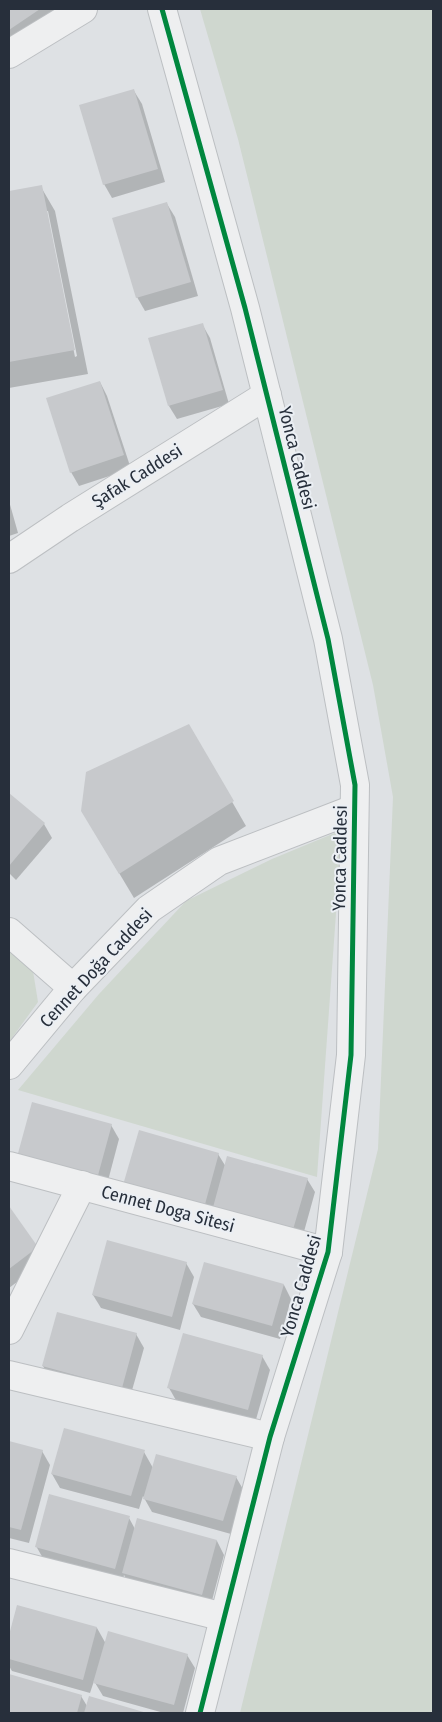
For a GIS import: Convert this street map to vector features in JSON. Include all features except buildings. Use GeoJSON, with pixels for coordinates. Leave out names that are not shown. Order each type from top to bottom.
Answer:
{"type":"FeatureCollection","features":[{"type":"Feature","properties":{"kind":"street"},"geometry":{"type":"LineString","coordinates":[[9,54],[83,9]]}},
{"type":"Feature","properties":{"kind":"street","name":"Yonca Caddesi"},"geometry":{"type":"LineString","coordinates":[[162,9],[267,395],[328,639],[355,784],[350,1055],[328,1252],[270,1437],[200,1713]]}},
{"type":"Feature","properties":{"kind":"street","name":"Şafak Caddesi"},"geometry":{"type":"LineString","coordinates":[[9,559],[70,518],[267,395]]}},
{"type":"Feature","properties":{"kind":"street","name":"Cennet Doğa Caddesi"},"geometry":{"type":"LineString","coordinates":[[9,1065],[73,988],[149,909],[219,861],[354,809]]}},
{"type":"Feature","properties":{"kind":"street"},"geometry":{"type":"LineString","coordinates":[[9,932],[73,988]]}},
{"type":"Feature","properties":{"kind":"street","name":"Cennet Doga Sitesi"},"geometry":{"type":"LineString","coordinates":[[9,1166],[328,1252]]}},
{"type":"Feature","properties":{"kind":"street"},"geometry":{"type":"LineString","coordinates":[[9,1330],[82,1185]]}},
{"type":"Feature","properties":{"kind":"street"},"geometry":{"type":"LineString","coordinates":[[9,1375],[270,1437]]}},
{"type":"Feature","properties":{"kind":"street"},"geometry":{"type":"LineString","coordinates":[[9,1563],[224,1617]]}},
{"type":"Feature","properties":{"kind":"shaded area"},"geometry":{"type":"Polygon","coordinates":[[[200,9],[433,9],[433,1713],[240,1713],[378,1149],[393,797],[373,685],[238,139],[200,9]]]}},
{"type":"Feature","properties":{"kind":"shaded area"},"geometry":{"type":"Polygon","coordinates":[[[342,830],[317,1177],[18,1090],[99,994],[186,901],[272,859],[342,830]]]}},
{"type":"Feature","properties":{"kind":"shaded area"},"geometry":{"type":"Polygon","coordinates":[[[9,950],[33,971],[38,1002],[9,1042],[9,950]]]}},
{"type":"Feature","properties":{"kind":"cycle path"},"geometry":{"type":"LineString","coordinates":[[162,9],[245,308],[328,639],[355,785],[351,1055],[328,1252],[270,1437],[200,1713]]}}]}
